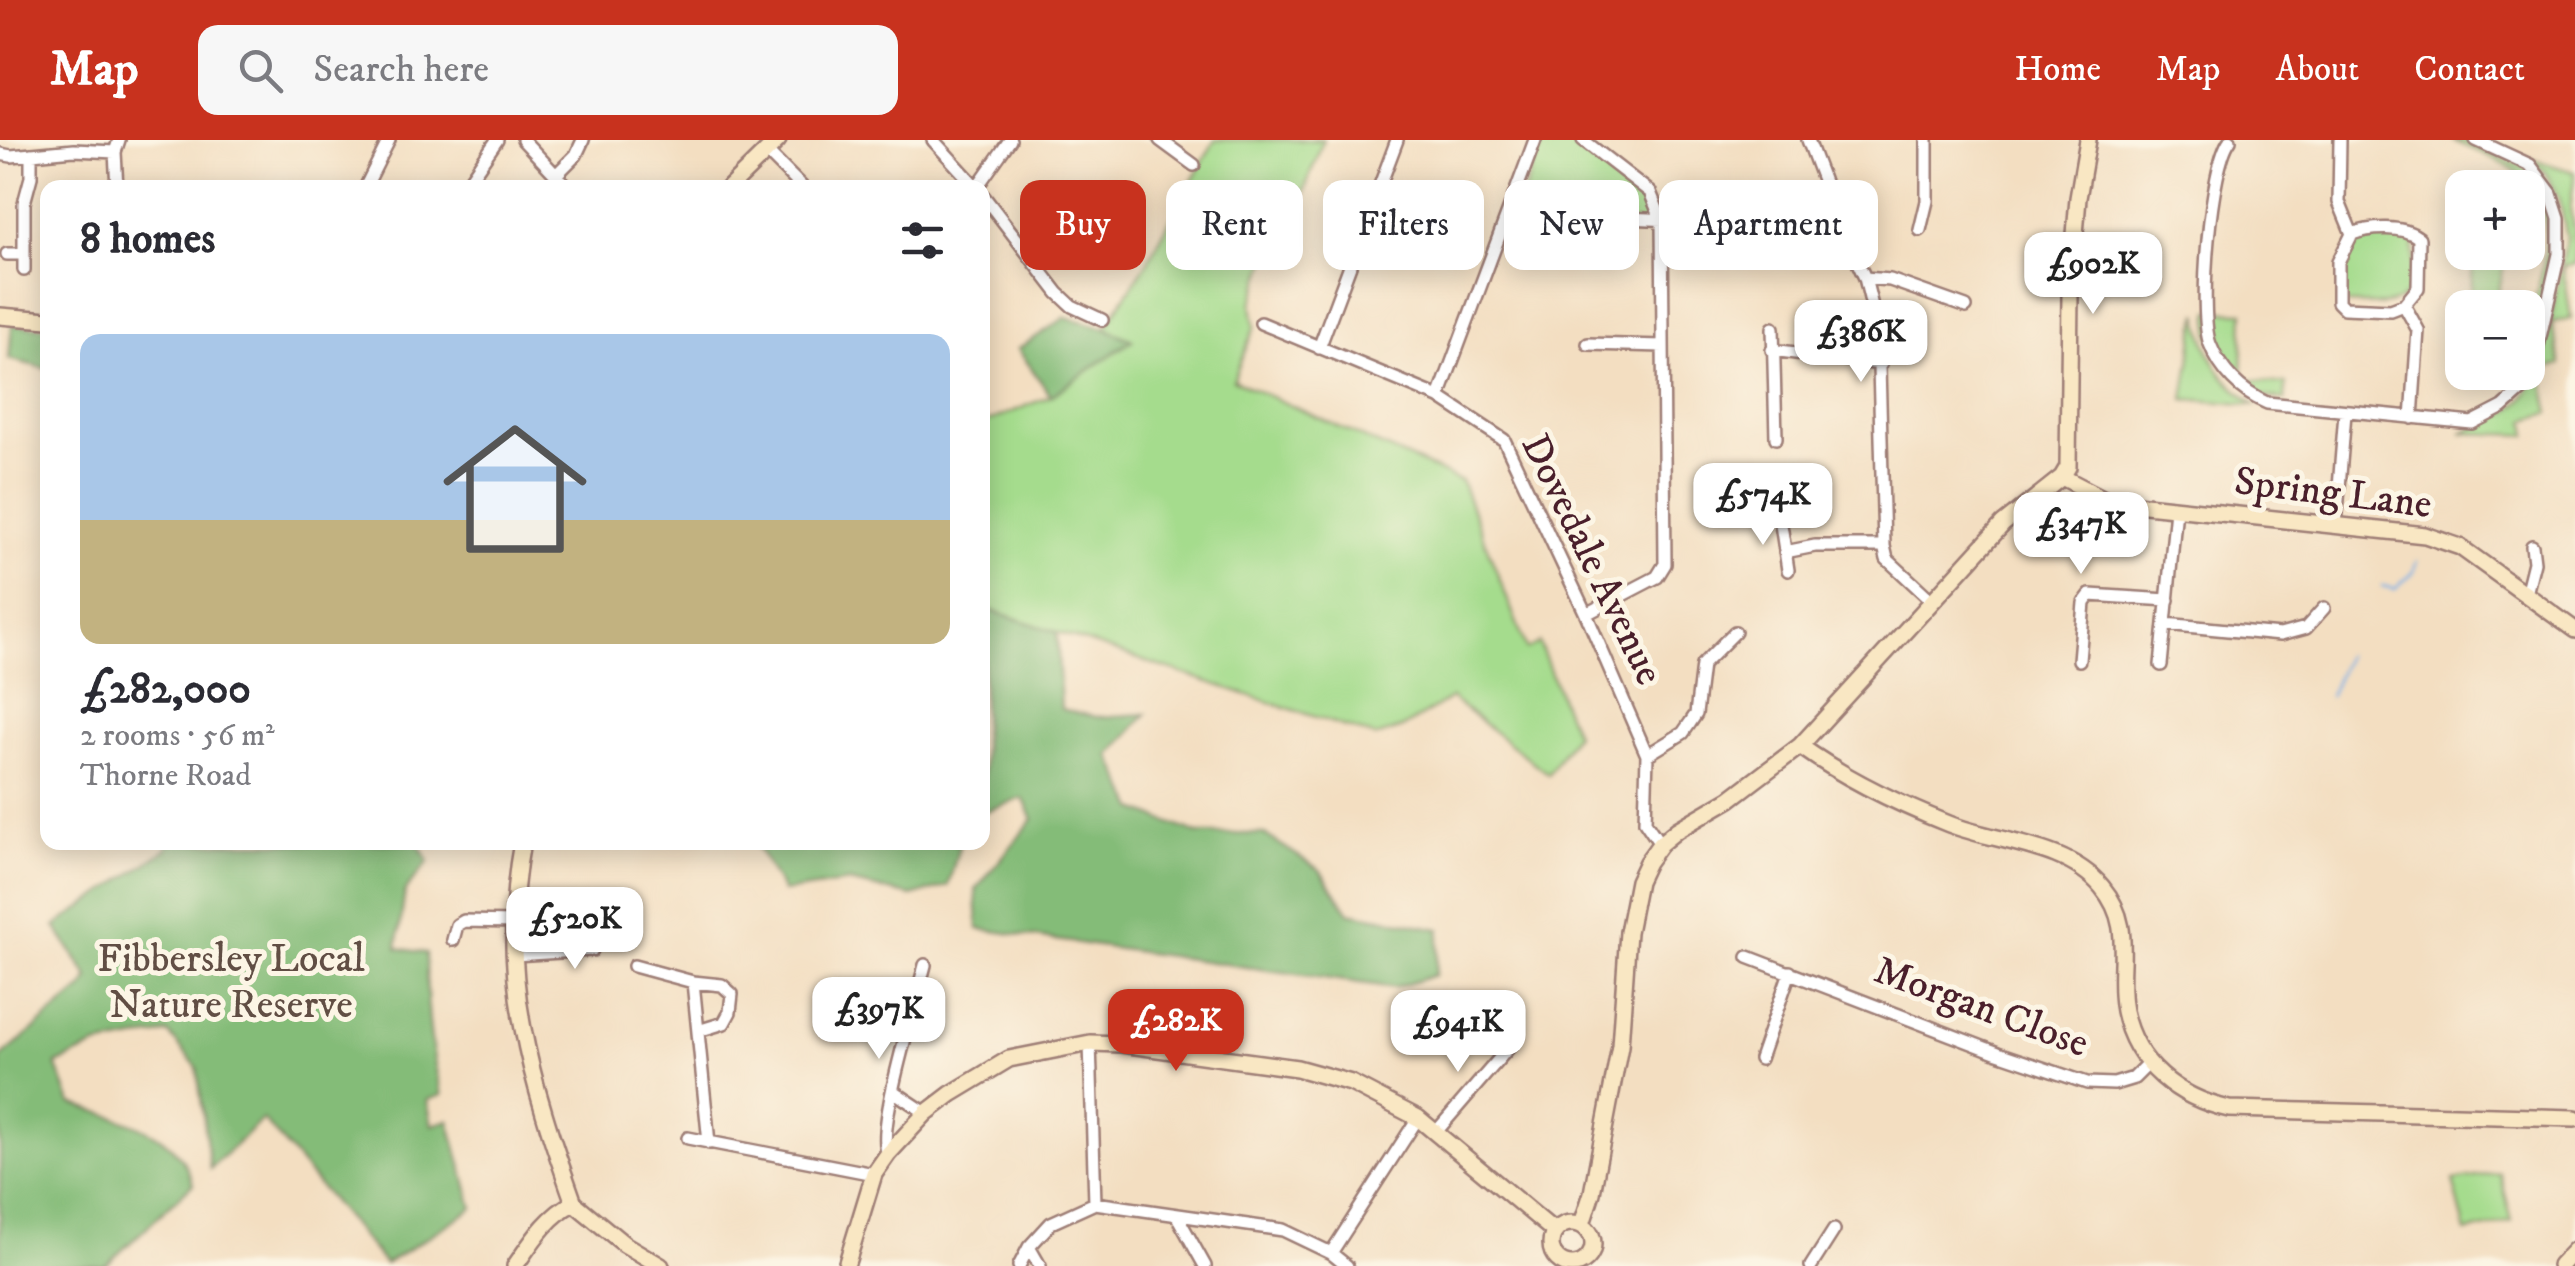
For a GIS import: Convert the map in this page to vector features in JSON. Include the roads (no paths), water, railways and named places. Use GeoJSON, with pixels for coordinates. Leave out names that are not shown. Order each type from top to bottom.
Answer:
{"type":"FeatureCollection","features":[{"type":"Feature","properties":{"kind":"street"},"geometry":{"type":"LineString","coordinates":[[369,180],[389,140]]}},
{"type":"Feature","properties":{"kind":"street"},"geometry":{"type":"LineString","coordinates":[[470,180],[497,140]]}},
{"type":"Feature","properties":{"kind":"street"},"geometry":{"type":"LineString","coordinates":[[523,140],[562,180]]}},
{"type":"Feature","properties":{"kind":"street"},"geometry":{"type":"LineString","coordinates":[[558,174],[576,156],[583,140]]}},
{"type":"Feature","properties":{"kind":"street"},"geometry":{"type":"LineString","coordinates":[[933,140],[970,180]]}},
{"type":"Feature","properties":{"kind":"street"},"geometry":{"type":"LineString","coordinates":[[982,180],[1010,140]]}},
{"type":"Feature","properties":{"kind":"street"},"geometry":{"type":"LineString","coordinates":[[1160,140],[1194,165]]}},
{"type":"Feature","properties":{"kind":"street"},"geometry":{"type":"LineString","coordinates":[[1319,348],[1397,140]]}},
{"type":"Feature","properties":{"kind":"street"},"geometry":{"type":"LineString","coordinates":[[1521,180],[1535,140]]}},
{"type":"Feature","properties":{"kind":"street"},"geometry":{"type":"LineString","coordinates":[[1583,140],[1650,192],[1659,214]]}},
{"type":"Feature","properties":{"kind":"street"},"geometry":{"type":"LineString","coordinates":[[1808,140],[1823,180]]}},
{"type":"Feature","properties":{"kind":"street"},"geometry":{"type":"LineString","coordinates":[[1920,230],[1927,200],[1927,140]]}},
{"type":"Feature","properties":{"kind":"street"},"geometry":{"type":"LineString","coordinates":[[1582,1224],[1592,1193],[1620,1046],[1623,976],[1638,881],[1660,844],[1770,772],[1800,746],[2003,524],[2062,477],[2068,467],[2070,294],[2078,198],[2088,140]]}},
{"type":"Feature","properties":{"kind":"street"},"geometry":{"type":"LineString","coordinates":[[2210,140],[2227,144],[2213,198],[2204,315],[2211,347],[2224,370],[2267,403],[2472,423],[2504,408],[2523,389],[2532,372],[2560,254],[2557,206],[2544,182],[2530,166],[2476,140]]}},
{"type":"Feature","properties":{"kind":"street"},"geometry":{"type":"LineString","coordinates":[[2340,140],[2339,202],[2352,234]]}},
{"type":"Feature","properties":{"kind":"street"},"geometry":{"type":"LineString","coordinates":[[0,154],[117,146],[117,180]]}},
{"type":"Feature","properties":{"kind":"street"},"geometry":{"type":"LineString","coordinates":[[737,180],[772,146],[798,180]]}},
{"type":"Feature","properties":{"kind":"street"},"geometry":{"type":"LineString","coordinates":[[24,270],[24,203],[31,177],[31,154]]}},
{"type":"Feature","properties":{"kind":"street"},"geometry":{"type":"LineString","coordinates":[[990,204],[1058,293],[1072,306],[1102,320]]}},
{"type":"Feature","properties":{"kind":"street"},"geometry":{"type":"LineString","coordinates":[[1439,397],[1504,225]]}},
{"type":"Feature","properties":{"kind":"street"},"geometry":{"type":"LineString","coordinates":[[2364,229],[2410,231],[2419,238],[2418,288],[2404,305],[2391,310],[2344,308],[2338,302],[2338,262],[2352,234],[2364,229]]}},
{"type":"Feature","properties":{"kind":"street"},"geometry":{"type":"LineString","coordinates":[[8,254],[24,254]]}},
{"type":"Feature","properties":{"kind":"street"},"geometry":{"type":"LineString","coordinates":[[1586,614],[1657,578],[1666,564],[1662,270]]}},
{"type":"Feature","properties":{"kind":"street"},"geometry":{"type":"LineString","coordinates":[[1861,270],[1878,331],[1881,364],[1884,546],[1887,559],[1931,600]]}},
{"type":"Feature","properties":{"kind":"street"},"geometry":{"type":"LineString","coordinates":[[1865,278],[1890,280],[1966,307]]}},
{"type":"Feature","properties":{"kind":"street"},"geometry":{"type":"LineString","coordinates":[[2404,305],[2418,330],[2412,418]]}},
{"type":"Feature","properties":{"kind":"street"},"geometry":{"type":"LineString","coordinates":[[0,316],[40,319]]}},
{"type":"Feature","properties":{"kind":"street","name":"Dovedale Avenue"},"geometry":{"type":"LineString","coordinates":[[1261,323],[1439,397],[1504,440],[1648,756],[1644,822],[1660,844]]}},
{"type":"Feature","properties":{"kind":"street"},"geometry":{"type":"LineString","coordinates":[[1774,328],[1776,438]]}},
{"type":"Feature","properties":{"kind":"street"},"geometry":{"type":"LineString","coordinates":[[1588,344],[1663,346]]}},
{"type":"Feature","properties":{"kind":"street"},"geometry":{"type":"LineString","coordinates":[[1772,350],[1881,364]]}},
{"type":"Feature","properties":{"kind":"street"},"geometry":{"type":"LineString","coordinates":[[2336,524],[2345,413]]}},
{"type":"Feature","properties":{"kind":"street","name":"Spring Lane"},"geometry":{"type":"LineString","coordinates":[[2062,477],[2108,501],[2444,539],[2575,630]]}},
{"type":"Feature","properties":{"kind":"street"},"geometry":{"type":"LineString","coordinates":[[2160,665],[2176,509]]}},
{"type":"Feature","properties":{"kind":"street"},"geometry":{"type":"LineString","coordinates":[[1780,518],[1788,570]]}},
{"type":"Feature","properties":{"kind":"street"},"geometry":{"type":"LineString","coordinates":[[1785,552],[1816,546],[1884,546]]}},
{"type":"Feature","properties":{"kind":"street"},"geometry":{"type":"LineString","coordinates":[[2526,594],[2534,562],[2532,546]]}},
{"type":"Feature","properties":{"kind":"street"},"geometry":{"type":"LineString","coordinates":[[2079,660],[2084,603],[2090,596],[2168,600]]}},
{"type":"Feature","properties":{"kind":"street"},"geometry":{"type":"LineString","coordinates":[[2165,624],[2280,634],[2306,628],[2324,608]]}},
{"type":"Feature","properties":{"kind":"street"},"geometry":{"type":"LineString","coordinates":[[1648,756],[1690,724],[1696,714],[1702,666],[1735,632]]}},
{"type":"Feature","properties":{"kind":"street"},"geometry":{"type":"LineString","coordinates":[[1800,746],[1838,773],[1948,824],[2051,854],[2090,874],[2112,902],[2122,930],[2124,1011],[2133,1037],[2148,1064],[2190,1097],[2230,1109],[2575,1118]]}},
{"type":"Feature","properties":{"kind":"street"},"geometry":{"type":"LineString","coordinates":[[521,850],[514,955],[517,997],[538,1100],[574,1203],[624,1244],[660,1266]]}},
{"type":"Feature","properties":{"kind":"street"},"geometry":{"type":"LineString","coordinates":[[453,940],[457,924],[464,921],[514,920]]}},
{"type":"Feature","properties":{"kind":"street"},"geometry":{"type":"LineString","coordinates":[[514,955],[592,950],[595,934]]}},
{"type":"Feature","properties":{"kind":"street","name":"Morgan Close"},"geometry":{"type":"LineString","coordinates":[[1748,957],[1998,1053],[2088,1083],[2114,1084],[2134,1078],[2148,1064]]}},
{"type":"Feature","properties":{"kind":"street"},"geometry":{"type":"LineString","coordinates":[[888,1154],[882,1144],[892,1090],[925,965]]}},
{"type":"Feature","properties":{"kind":"street"},"geometry":{"type":"LineString","coordinates":[[634,966],[647,976],[722,985],[732,994],[724,1023],[698,1031]]}},
{"type":"Feature","properties":{"kind":"street"},"geometry":{"type":"LineString","coordinates":[[1760,1059],[1790,972]]}},
{"type":"Feature","properties":{"kind":"street"},"geometry":{"type":"LineString","coordinates":[[692,982],[709,1143]]}},
{"type":"Feature","properties":{"kind":"street"},"geometry":{"type":"LineString","coordinates":[[846,1266],[874,1174],[926,1114],[950,1094],[1009,1059],[1090,1043],[1296,1068],[1352,1082],[1418,1118],[1554,1232]]}},
{"type":"Feature","properties":{"kind":"street"},"geometry":{"type":"LineString","coordinates":[[1090,1043],[1095,1202]]}},
{"type":"Feature","properties":{"kind":"street"},"geometry":{"type":"LineString","coordinates":[[1436,1132],[1511,1045]]}},
{"type":"Feature","properties":{"kind":"street"},"geometry":{"type":"LineString","coordinates":[[892,1090],[926,1114]]}},
{"type":"Feature","properties":{"kind":"street"},"geometry":{"type":"LineString","coordinates":[[1331,1253],[1418,1118]]}},
{"type":"Feature","properties":{"kind":"street"},"geometry":{"type":"LineString","coordinates":[[688,1138],[874,1174]]}},
{"type":"Feature","properties":{"kind":"street"},"geometry":{"type":"LineString","coordinates":[[1018,1266],[1028,1247],[1051,1223],[1095,1202],[1284,1230],[1331,1253],[1346,1266]]}},
{"type":"Feature","properties":{"kind":"street"},"geometry":{"type":"LineString","coordinates":[[515,1266],[544,1226],[574,1203]]}},
{"type":"Feature","properties":{"kind":"street"},"geometry":{"type":"LineString","coordinates":[[1177,1216],[1205,1266]]}},
{"type":"Feature","properties":{"kind":"street"},"geometry":{"type":"LineString","coordinates":[[1564,1224],[1582,1224],[1593,1238],[1597,1260],[1556,1263],[1551,1246],[1554,1232],[1564,1224]]}},
{"type":"Feature","properties":{"kind":"street"},"geometry":{"type":"LineString","coordinates":[[1811,1266],[1834,1230]]}},
{"type":"Feature","properties":{"kind":"street"},"geometry":{"type":"LineString","coordinates":[[1028,1247],[1040,1266]]}},
{"type":"Feature","properties":{"kind":"street"},"geometry":{"type":"LineString","coordinates":[[2560,1266],[2575,1250]]}},
{"type":"Feature","properties":{"kind":"waterway"},"geometry":{"type":"LineString","coordinates":[[2382,586],[2395,589],[2413,573],[2418,561]]}},
{"type":"Feature","properties":{"kind":"waterway"},"geometry":{"type":"LineString","coordinates":[[2329,697],[2346,656]]}},
{"type":"Feature","properties":{"kind":"park label","name":"Fibbersley Local Nature Reserve"},"geometry":{"type":"Point","coordinates":[231,983]}}]}
